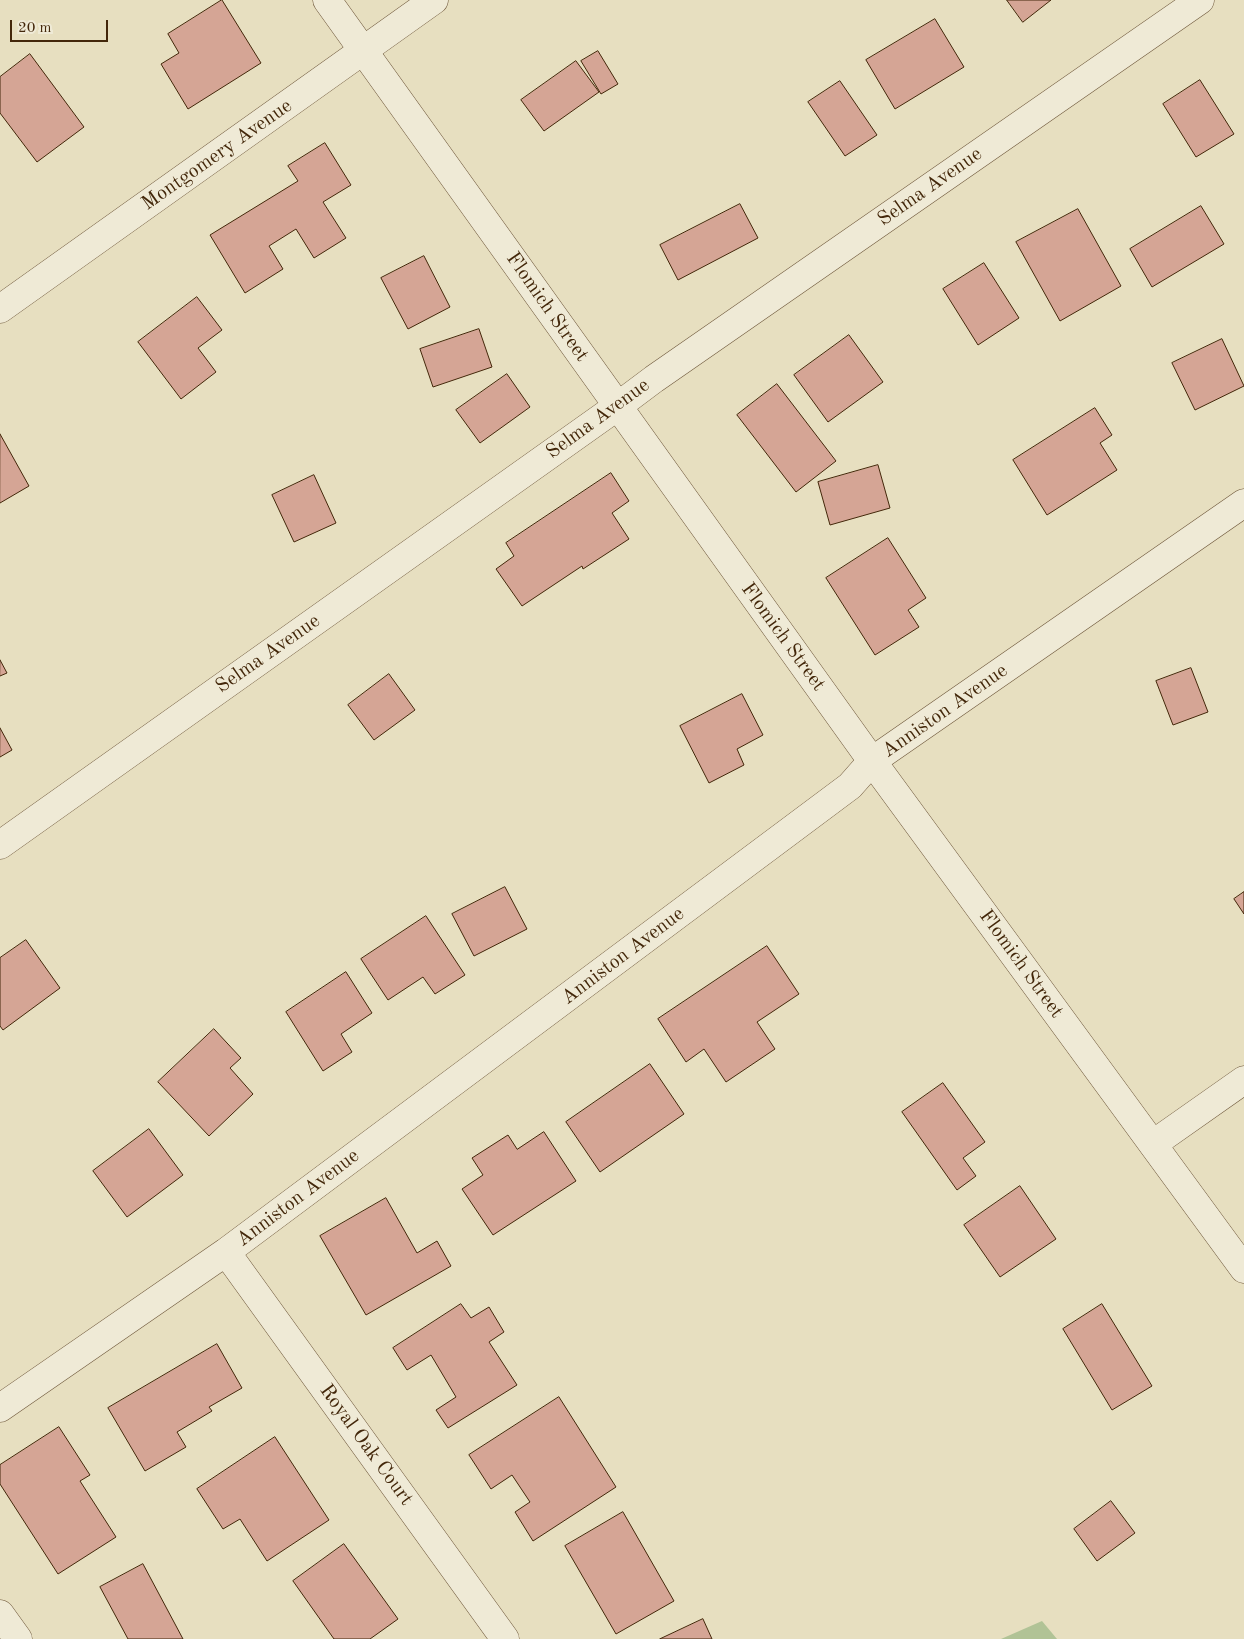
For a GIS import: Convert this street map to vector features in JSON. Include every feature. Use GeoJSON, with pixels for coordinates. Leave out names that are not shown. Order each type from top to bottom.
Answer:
{"type":"FeatureCollection","features":[{"type":"Feature","properties":{"kind":"street","name":"Flomich Street"},"geometry":{"type":"LineString","coordinates":[[327,0],[872,761],[1244,1269]]}},
{"type":"Feature","properties":{"kind":"street","name":"Montgomery Avenue"},"geometry":{"type":"LineString","coordinates":[[0,309],[434,0]]}},
{"type":"Feature","properties":{"kind":"street","name":"Selma Avenue"},"geometry":{"type":"LineString","coordinates":[[0,845],[654,379],[1200,0]]}},
{"type":"Feature","properties":{"kind":"street","name":"Anniston Avenue"},"geometry":{"type":"LineString","coordinates":[[0,1408],[226,1252],[850,786],[872,761],[1244,502]]}},
{"type":"Feature","properties":{"kind":"street"},"geometry":{"type":"LineString","coordinates":[[1153,1144],[1244,1080]]}},
{"type":"Feature","properties":{"kind":"street","name":"Royal Oak Court"},"geometry":{"type":"LineString","coordinates":[[226,1252],[505,1639]]}},
{"type":"Feature","properties":{"kind":"street"},"geometry":{"type":"LineString","coordinates":[[0,1614],[18,1639]]}},
{"type":"Feature","properties":{"kind":"green space"},"geometry":{"type":"Polygon","coordinates":[[[1042,1621],[1057,1639],[1001,1639],[1042,1621]]]}},
{"type":"Feature","properties":{"kind":"building"},"geometry":{"type":"Polygon","coordinates":[[[222,0],[261,63],[188,109],[161,64],[179,53],[168,34],[222,0]]]}},
{"type":"Feature","properties":{"kind":"building"},"geometry":{"type":"Polygon","coordinates":[[[1007,0],[1051,0],[1023,22],[1007,0]]]}},
{"type":"Feature","properties":{"kind":"building"},"geometry":{"type":"Polygon","coordinates":[[[935,19],[964,67],[895,109],[866,60],[935,19]]]}},
{"type":"Feature","properties":{"kind":"building"},"geometry":{"type":"Polygon","coordinates":[[[598,51],[618,84],[601,94],[581,61],[598,51]]]}},
{"type":"Feature","properties":{"kind":"building"},"geometry":{"type":"Polygon","coordinates":[[[30,54],[84,127],[37,162],[0,113],[0,77],[30,54]]]}},
{"type":"Feature","properties":{"kind":"building"},"geometry":{"type":"Polygon","coordinates":[[[576,61],[599,92],[544,131],[521,100],[576,61]]]}},
{"type":"Feature","properties":{"kind":"building"},"geometry":{"type":"Polygon","coordinates":[[[1200,80],[1234,134],[1196,157],[1163,104],[1200,80]]]}},
{"type":"Feature","properties":{"kind":"building"},"geometry":{"type":"Polygon","coordinates":[[[840,81],[877,135],[845,156],[808,102],[840,81]]]}},
{"type":"Feature","properties":{"kind":"building"},"geometry":{"type":"Polygon","coordinates":[[[325,143],[351,185],[323,202],[346,238],[314,258],[296,229],[269,246],[283,269],[245,293],[210,235],[298,181],[288,166],[325,143]]]}},
{"type":"Feature","properties":{"kind":"building"},"geometry":{"type":"Polygon","coordinates":[[[740,204],[758,238],[678,280],[660,245],[740,204]]]}},
{"type":"Feature","properties":{"kind":"building"},"geometry":{"type":"Polygon","coordinates":[[[1201,206],[1224,244],[1152,287],[1130,249],[1201,206]]]}},
{"type":"Feature","properties":{"kind":"building"},"geometry":{"type":"Polygon","coordinates":[[[1078,209],[1121,286],[1060,321],[1016,242],[1078,209]]]}},
{"type":"Feature","properties":{"kind":"building"},"geometry":{"type":"Polygon","coordinates":[[[424,256],[450,307],[408,329],[381,278],[424,256]]]}},
{"type":"Feature","properties":{"kind":"building"},"geometry":{"type":"Polygon","coordinates":[[[984,263],[1019,318],[978,345],[943,289],[984,263]]]}},
{"type":"Feature","properties":{"kind":"building"},"geometry":{"type":"Polygon","coordinates":[[[197,297],[222,330],[198,348],[216,372],[181,399],[138,342],[197,297]]]}},
{"type":"Feature","properties":{"kind":"building"},"geometry":{"type":"Polygon","coordinates":[[[479,329],[492,367],[433,387],[420,349],[479,329]]]}},
{"type":"Feature","properties":{"kind":"building"},"geometry":{"type":"Polygon","coordinates":[[[849,335],[883,382],[828,422],[794,375],[849,335]]]}},
{"type":"Feature","properties":{"kind":"building"},"geometry":{"type":"Polygon","coordinates":[[[1222,339],[1244,386],[1195,410],[1172,363],[1222,339]]]}},
{"type":"Feature","properties":{"kind":"building"},"geometry":{"type":"Polygon","coordinates":[[[507,374],[530,407],[480,443],[456,410],[507,374]]]}},
{"type":"Feature","properties":{"kind":"building"},"geometry":{"type":"Polygon","coordinates":[[[777,384],[836,461],[796,492],[737,415],[777,384]]]}},
{"type":"Feature","properties":{"kind":"building"},"geometry":{"type":"Polygon","coordinates":[[[1095,408],[1112,435],[1100,443],[1117,470],[1047,515],[1013,460],[1095,408]]]}},
{"type":"Feature","properties":{"kind":"building"},"geometry":{"type":"Polygon","coordinates":[[[0,434],[29,486],[0,503],[0,434]]]}},
{"type":"Feature","properties":{"kind":"building"},"geometry":{"type":"Polygon","coordinates":[[[878,465],[890,508],[830,525],[818,482],[878,465]]]}},
{"type":"Feature","properties":{"kind":"building"},"geometry":{"type":"Polygon","coordinates":[[[611,473],[629,501],[612,513],[629,539],[583,569],[582,566],[522,606],[496,569],[514,556],[506,543],[611,473]]]}},
{"type":"Feature","properties":{"kind":"building"},"geometry":{"type":"Polygon","coordinates":[[[314,475],[336,523],[294,542],[272,495],[314,475]]]}},
{"type":"Feature","properties":{"kind":"building"},"geometry":{"type":"Polygon","coordinates":[[[888,538],[926,598],[908,610],[919,627],[875,655],[826,578],[888,538]]]}},
{"type":"Feature","properties":{"kind":"building"},"geometry":{"type":"Polygon","coordinates":[[[0,660],[7,673],[0,676],[0,660]]]}},
{"type":"Feature","properties":{"kind":"building"},"geometry":{"type":"Polygon","coordinates":[[[1191,668],[1208,712],[1173,725],[1156,681],[1191,668]]]}},
{"type":"Feature","properties":{"kind":"building"},"geometry":{"type":"Polygon","coordinates":[[[389,674],[415,710],[374,740],[348,705],[389,674]]]}},
{"type":"Feature","properties":{"kind":"building"},"geometry":{"type":"Polygon","coordinates":[[[742,694],[763,735],[737,749],[744,765],[709,783],[680,726],[742,694]]]}},
{"type":"Feature","properties":{"kind":"building"},"geometry":{"type":"Polygon","coordinates":[[[0,728],[12,750],[0,757],[0,728]]]}},
{"type":"Feature","properties":{"kind":"building"},"geometry":{"type":"Polygon","coordinates":[[[505,887],[527,929],[474,956],[452,914],[505,887]]]}},
{"type":"Feature","properties":{"kind":"building"},"geometry":{"type":"Polygon","coordinates":[[[1244,892],[1244,914],[1234,899],[1244,892]]]}},
{"type":"Feature","properties":{"kind":"building"},"geometry":{"type":"Polygon","coordinates":[[[426,916],[465,975],[435,994],[423,977],[388,1000],[361,959],[426,916]]]}},
{"type":"Feature","properties":{"kind":"building"},"geometry":{"type":"Polygon","coordinates":[[[26,940],[60,988],[3,1030],[0,1026],[0,958],[26,940]]]}},
{"type":"Feature","properties":{"kind":"building"},"geometry":{"type":"Polygon","coordinates":[[[767,946],[799,994],[757,1022],[775,1049],[726,1082],[704,1049],[686,1062],[658,1019],[767,946]]]}},
{"type":"Feature","properties":{"kind":"building"},"geometry":{"type":"Polygon","coordinates":[[[346,972],[372,1013],[341,1034],[352,1052],[323,1071],[286,1012],[346,972]]]}},
{"type":"Feature","properties":{"kind":"building"},"geometry":{"type":"Polygon","coordinates":[[[214,1029],[241,1058],[230,1068],[253,1094],[209,1136],[158,1082],[214,1029]]]}},
{"type":"Feature","properties":{"kind":"building"},"geometry":{"type":"Polygon","coordinates":[[[650,1064],[684,1114],[600,1172],[566,1122],[650,1064]]]}},
{"type":"Feature","properties":{"kind":"building"},"geometry":{"type":"Polygon","coordinates":[[[943,1083],[985,1142],[963,1158],[976,1176],[957,1190],[902,1112],[943,1083]]]}},
{"type":"Feature","properties":{"kind":"building"},"geometry":{"type":"Polygon","coordinates":[[[149,1129],[183,1175],[127,1217],[93,1171],[149,1129]]]}},
{"type":"Feature","properties":{"kind":"building"},"geometry":{"type":"Polygon","coordinates":[[[544,1132],[576,1181],[493,1235],[462,1189],[483,1175],[472,1158],[508,1135],[517,1149],[544,1132]]]}},
{"type":"Feature","properties":{"kind":"building"},"geometry":{"type":"Polygon","coordinates":[[[1020,1186],[1056,1239],[1000,1277],[964,1225],[1020,1186]]]}},
{"type":"Feature","properties":{"kind":"building"},"geometry":{"type":"Polygon","coordinates":[[[386,1198],[417,1253],[437,1241],[451,1266],[366,1315],[320,1236],[386,1198]]]}},
{"type":"Feature","properties":{"kind":"building"},"geometry":{"type":"Polygon","coordinates":[[[461,1304],[471,1318],[489,1307],[504,1332],[489,1342],[517,1385],[448,1428],[436,1410],[456,1397],[431,1355],[407,1370],[393,1348],[461,1304]]]}},
{"type":"Feature","properties":{"kind":"building"},"geometry":{"type":"Polygon","coordinates":[[[1102,1304],[1152,1386],[1112,1410],[1063,1329],[1102,1304]]]}},
{"type":"Feature","properties":{"kind":"building"},"geometry":{"type":"Polygon","coordinates":[[[217,1344],[242,1388],[209,1407],[212,1411],[177,1432],[186,1447],[145,1471],[108,1408],[217,1344]]]}},
{"type":"Feature","properties":{"kind":"building"},"geometry":{"type":"Polygon","coordinates":[[[559,1397],[616,1487],[533,1541],[515,1512],[530,1502],[512,1475],[491,1489],[469,1455],[559,1397]]]}},
{"type":"Feature","properties":{"kind":"building"},"geometry":{"type":"Polygon","coordinates":[[[59,1427],[90,1475],[80,1481],[116,1537],[58,1574],[0,1484],[0,1465],[59,1427]]]}},
{"type":"Feature","properties":{"kind":"building"},"geometry":{"type":"Polygon","coordinates":[[[275,1437],[329,1520],[267,1561],[240,1519],[223,1529],[197,1489],[275,1437]]]}},
{"type":"Feature","properties":{"kind":"building"},"geometry":{"type":"Polygon","coordinates":[[[1111,1501],[1135,1533],[1097,1561],[1074,1529],[1111,1501]]]}},
{"type":"Feature","properties":{"kind":"building"},"geometry":{"type":"Polygon","coordinates":[[[623,1512],[674,1601],[616,1634],[565,1546],[623,1512]]]}},
{"type":"Feature","properties":{"kind":"building"},"geometry":{"type":"Polygon","coordinates":[[[344,1544],[398,1619],[370,1639],[334,1639],[293,1581],[344,1544]]]}},
{"type":"Feature","properties":{"kind":"building"},"geometry":{"type":"Polygon","coordinates":[[[143,1564],[183,1639],[128,1639],[100,1587],[143,1564]]]}},
{"type":"Feature","properties":{"kind":"building"},"geometry":{"type":"Polygon","coordinates":[[[703,1619],[712,1639],[660,1639],[703,1619]]]}}]}
